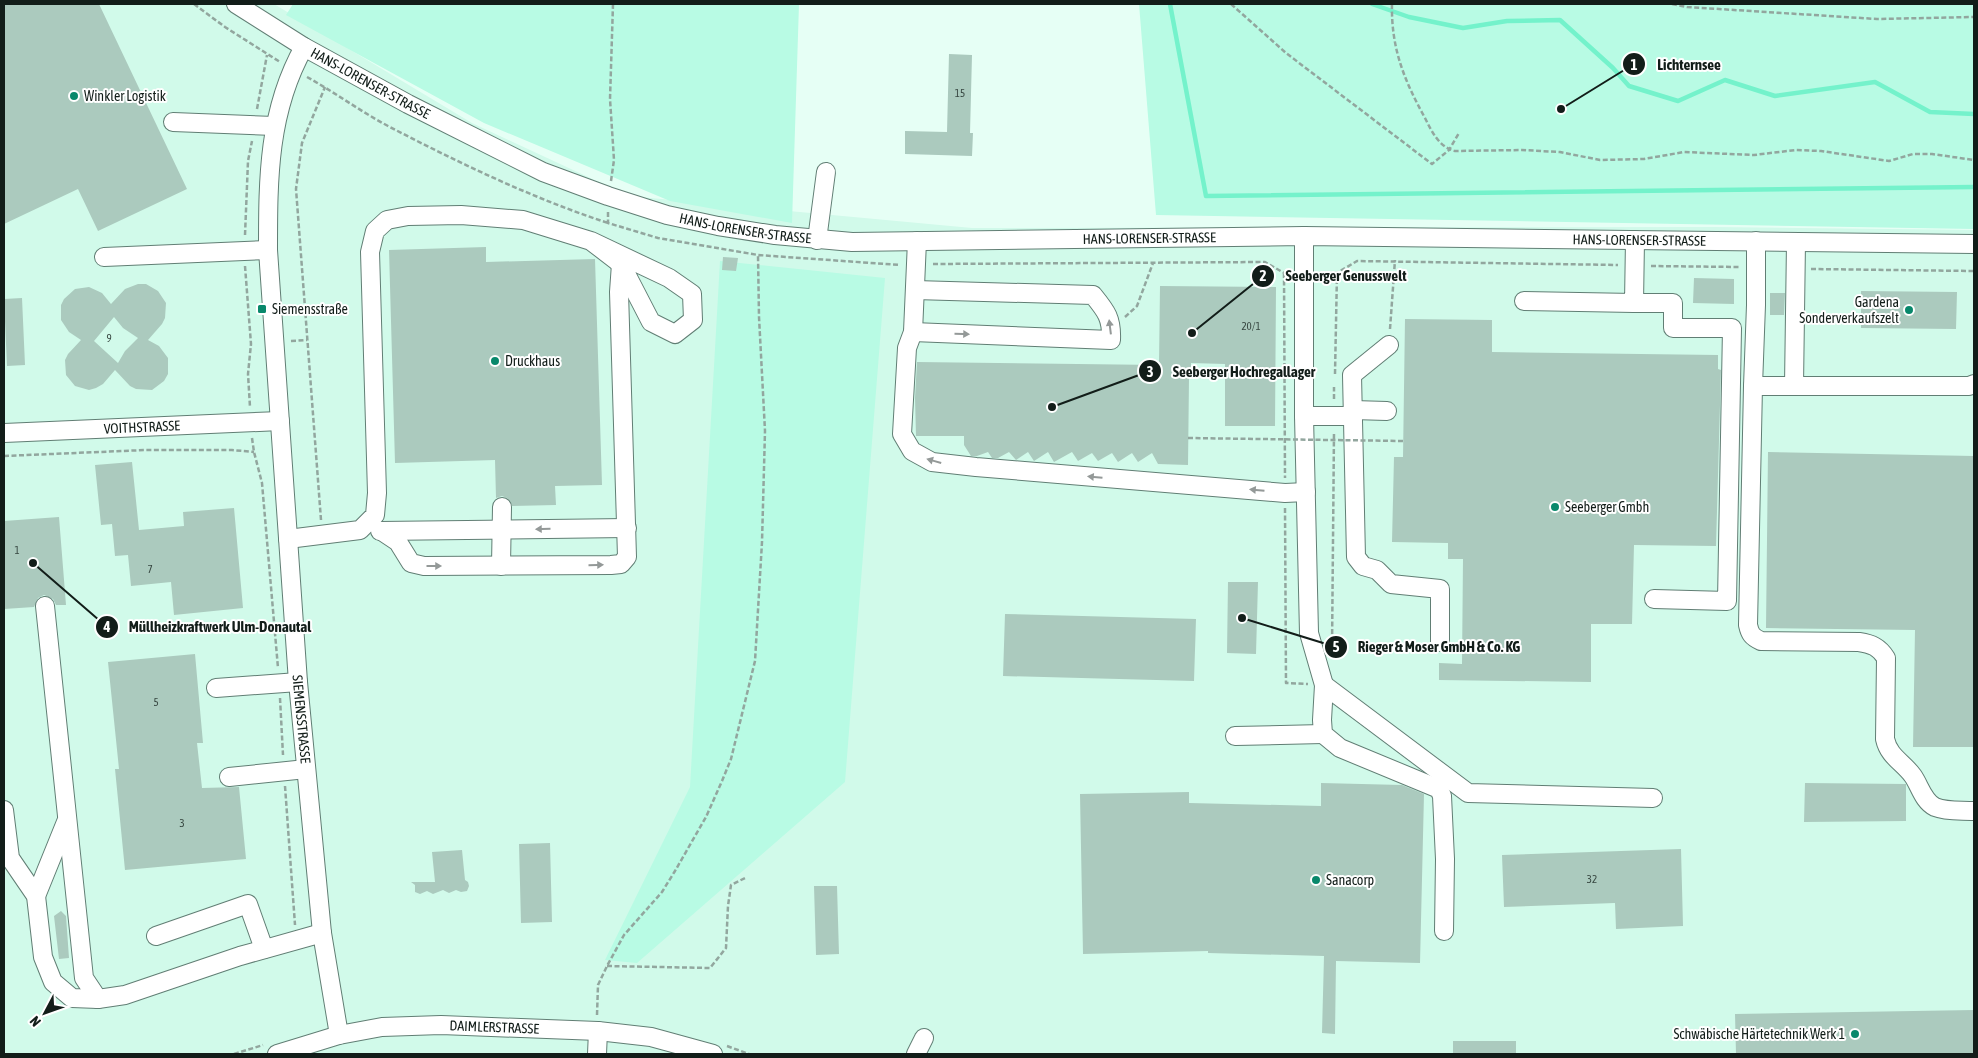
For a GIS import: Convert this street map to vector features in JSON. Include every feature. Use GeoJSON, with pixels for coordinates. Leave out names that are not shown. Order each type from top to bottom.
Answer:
{"type":"FeatureCollection","features":[{"type":"Feature","properties":{"kind":"street","name":"HANS-LORENSER-STRASSE"},"geometry":{"type":"LineString","coordinates":[[236,4],[304,47],[408,104],[543,172],[608,196],[667,214],[718,226],[816,240],[852,242],[1304,236],[1974,244]]}},
{"type":"Feature","properties":{"kind":"street","name":"SIEMENSSTRASSE"},"geometry":{"type":"LineString","coordinates":[[304,47],[292,69],[274,126],[268,183],[268,250],[298,682],[322,934],[334,1015],[339,1035]]}},
{"type":"Feature","properties":{"kind":"street"},"geometry":{"type":"LineString","coordinates":[[173,122],[274,126]]}},
{"type":"Feature","properties":{"kind":"street"},"geometry":{"type":"LineString","coordinates":[[816,240],[826,172]]}},
{"type":"Feature","properties":{"kind":"street"},"geometry":{"type":"LineString","coordinates":[[360,530],[375,515],[377,493],[370,252],[375,231],[386,220],[408,216],[461,215],[523,220],[591,241],[670,278],[692,294],[693,320],[675,334],[651,322],[621,264],[591,241]]}},
{"type":"Feature","properties":{"kind":"street"},"geometry":{"type":"LineString","coordinates":[[1304,236],[1304,416],[1309,633],[1324,685],[1322,720],[1324,734],[1340,748],[1439,789],[1443,805],[1444,931]]}},
{"type":"Feature","properties":{"kind":"street"},"geometry":{"type":"LineString","coordinates":[[1634,240],[1634,303]]}},
{"type":"Feature","properties":{"kind":"street"},"geometry":{"type":"LineString","coordinates":[[917,241],[913,332],[907,348],[902,434],[912,451],[932,462],[1276,492],[1306,492]]}},
{"type":"Feature","properties":{"kind":"street"},"geometry":{"type":"LineString","coordinates":[[1756,242],[1749,632],[1754,638],[1761,641],[1859,642],[1871,644],[1881,649],[1886,658],[1885,739],[1887,748],[1892,756],[1912,774],[1926,800],[1934,806],[1944,810],[1974,811]]}},
{"type":"Feature","properties":{"kind":"street"},"geometry":{"type":"LineString","coordinates":[[1794,386],[1796,242]]}},
{"type":"Feature","properties":{"kind":"street"},"geometry":{"type":"LineString","coordinates":[[104,258],[268,250]]}},
{"type":"Feature","properties":{"kind":"street"},"geometry":{"type":"LineString","coordinates":[[383,532],[398,542],[411,563],[424,566],[620,564],[628,557],[619,292],[621,264]]}},
{"type":"Feature","properties":{"kind":"street"},"geometry":{"type":"LineString","coordinates":[[913,332],[1111,340],[1112,326],[1108,314],[1093,295],[915,290]]}},
{"type":"Feature","properties":{"kind":"street"},"geometry":{"type":"LineString","coordinates":[[1524,301],[1673,303],[1673,328],[1732,328],[1727,601],[1654,599]]}},
{"type":"Feature","properties":{"kind":"street"},"geometry":{"type":"LineString","coordinates":[[1389,345],[1352,375],[1356,557],[1363,566],[1376,570],[1391,584],[1440,589],[1440,642]]}},
{"type":"Feature","properties":{"kind":"street"},"geometry":{"type":"LineString","coordinates":[[1753,386],[1969,386],[1974,384]]}},
{"type":"Feature","properties":{"kind":"street"},"geometry":{"type":"LineString","coordinates":[[1304,416],[1387,410]]}},
{"type":"Feature","properties":{"kind":"street","name":"VOITHSTRASSE"},"geometry":{"type":"LineString","coordinates":[[4,433],[280,421]]}},
{"type":"Feature","properties":{"kind":"street"},"geometry":{"type":"LineString","coordinates":[[501,566],[502,506]]}},
{"type":"Feature","properties":{"kind":"street"},"geometry":{"type":"LineString","coordinates":[[288,539],[360,530],[383,532],[627,528]]}},
{"type":"Feature","properties":{"kind":"street"},"geometry":{"type":"LineString","coordinates":[[45,606],[84,978],[98,999]]}},
{"type":"Feature","properties":{"kind":"street"},"geometry":{"type":"LineString","coordinates":[[216,688],[298,682]]}},
{"type":"Feature","properties":{"kind":"street"},"geometry":{"type":"LineString","coordinates":[[1324,685],[1468,793],[1653,798]]}},
{"type":"Feature","properties":{"kind":"street"},"geometry":{"type":"LineString","coordinates":[[1235,736],[1324,734]]}},
{"type":"Feature","properties":{"kind":"street"},"geometry":{"type":"LineString","coordinates":[[229,777],[306,769]]}},
{"type":"Feature","properties":{"kind":"street"},"geometry":{"type":"LineString","coordinates":[[4,810],[10,858],[36,896],[43,957],[53,982],[72,998],[98,999],[125,995],[296,939],[322,934]]}},
{"type":"Feature","properties":{"kind":"street"},"geometry":{"type":"LineString","coordinates":[[36,896],[67,819]]}},
{"type":"Feature","properties":{"kind":"street"},"geometry":{"type":"LineString","coordinates":[[156,936],[248,904],[264,949]]}},
{"type":"Feature","properties":{"kind":"street"},"geometry":{"type":"LineString","coordinates":[[597,1023],[597,1054]]}},
{"type":"Feature","properties":{"kind":"street","name":"DAIMLERSTRASSE"},"geometry":{"type":"LineString","coordinates":[[277,1054],[339,1035],[382,1027],[597,1023],[713,1054]]}},
{"type":"Feature","properties":{"kind":"street"},"geometry":{"type":"LineString","coordinates":[[916,1054],[924,1038]]}},
{"type":"Feature","properties":{"kind":"path"},"geometry":{"type":"LineString","coordinates":[[194,4],[225,27],[387,125],[555,205],[658,238],[758,255],[894,265],[1265,262],[1284,274],[1337,273],[1357,261],[1395,260],[1756,268]]}},
{"type":"Feature","properties":{"kind":"path"},"geometry":{"type":"LineString","coordinates":[[608,223],[608,196],[614,160],[610,99],[613,4]]}},
{"type":"Feature","properties":{"kind":"path"},"geometry":{"type":"LineString","coordinates":[[1231,4],[1286,53],[1432,164],[1449,150],[1459,133]]}},
{"type":"Feature","properties":{"kind":"path"},"geometry":{"type":"LineString","coordinates":[[1392,4],[1396,49],[1403,75],[1431,130],[1439,142],[1449,150],[1560,152],[1600,160],[1644,159],[1684,152],[1754,154],[1804,150],[1889,161],[1913,154],[1932,154],[1974,160]]}},
{"type":"Feature","properties":{"kind":"path"},"geometry":{"type":"LineString","coordinates":[[1672,4],[1687,7],[1877,19],[1974,17]]}},
{"type":"Feature","properties":{"kind":"path"},"geometry":{"type":"LineString","coordinates":[[322,534],[296,189],[302,143],[325,87]]}},
{"type":"Feature","properties":{"kind":"path"},"geometry":{"type":"LineString","coordinates":[[597,1023],[598,984],[607,966],[624,935],[662,892],[706,817],[731,759],[755,661],[762,542],[764,431],[758,255]]}},
{"type":"Feature","properties":{"kind":"path"},"geometry":{"type":"LineString","coordinates":[[1389,345],[1395,260]]}},
{"type":"Feature","properties":{"kind":"path"},"geometry":{"type":"LineString","coordinates":[[1112,326],[1137,306],[1154,263]]}},
{"type":"Feature","properties":{"kind":"path"},"geometry":{"type":"LineString","coordinates":[[1796,268],[1974,271]]}},
{"type":"Feature","properties":{"kind":"path"},"geometry":{"type":"LineString","coordinates":[[251,423],[254,452],[262,483],[279,684],[296,939]]}},
{"type":"Feature","properties":{"kind":"path"},"geometry":{"type":"LineString","coordinates":[[1188,438],[1403,441]]}},
{"type":"Feature","properties":{"kind":"path"},"geometry":{"type":"LineString","coordinates":[[4,456],[146,450],[232,450],[254,452]]}},
{"type":"Feature","properties":{"kind":"path"},"geometry":{"type":"LineString","coordinates":[[607,966],[710,968],[726,948],[731,885],[747,877]]}},
{"type":"Feature","properties":{"kind":"shaded area"},"geometry":{"type":"Polygon","coordinates":[[[4,4],[274,4],[472,123],[629,196],[972,228],[1713,227],[1974,230],[1974,1054],[4,1054],[4,4]]]}},
{"type":"Feature","properties":{"kind":"shaded area"},"geometry":{"type":"Polygon","coordinates":[[[293,4],[799,4],[792,223],[670,201],[484,123],[286,15],[293,4]]]}},
{"type":"Feature","properties":{"kind":"shaded area"},"geometry":{"type":"Polygon","coordinates":[[[1139,4],[1974,4],[1974,229],[1156,215],[1139,4]]]}},
{"type":"Feature","properties":{"kind":"shaded area"},"geometry":{"type":"Polygon","coordinates":[[[720,261],[885,278],[845,782],[637,963],[605,960],[690,787],[720,261]]]}},
{"type":"Feature","properties":{"kind":"building","name":"Winkler Logistik"},"geometry":{"type":"Polygon","coordinates":[[[4,4],[99,4],[187,189],[98,231],[78,189],[4,224],[4,4]]]}},
{"type":"Feature","properties":{"kind":"building"},"geometry":{"type":"Polygon","coordinates":[[[949,54],[972,55],[970,133],[973,133],[972,156],[905,154],[905,131],[947,132],[949,54]]]}},
{"type":"Feature","properties":{"kind":"building","name":"Druckhaus"},"geometry":{"type":"Polygon","coordinates":[[[486,247],[486,262],[595,259],[602,485],[555,486],[556,505],[512,506],[507,498],[502,496],[496,498],[495,460],[395,463],[389,250],[486,247]]]}},
{"type":"Feature","properties":{"kind":"building"},"geometry":{"type":"Polygon","coordinates":[[[723,257],[738,258],[736,271],[722,270],[723,257]]]}},
{"type":"Feature","properties":{"kind":"building"},"geometry":{"type":"Polygon","coordinates":[[[1694,278],[1734,279],[1734,304],[1693,303],[1694,278]]]}},
{"type":"Feature","properties":{"kind":"building"},"geometry":{"type":"Polygon","coordinates":[[[138,284],[146,284],[158,291],[166,303],[165,318],[148,340],[159,346],[168,358],[168,374],[164,381],[152,390],[136,389],[130,386],[115,370],[103,384],[96,388],[89,390],[75,386],[66,375],[65,360],[81,340],[69,332],[61,320],[61,305],[64,299],[75,289],[89,287],[102,293],[111,304],[125,289],[138,284]],[[114,317],[94,341],[118,363],[125,351],[138,338],[123,328],[114,317]]]}},
{"type":"Feature","properties":{"kind":"building"},"geometry":{"type":"Polygon","coordinates":[[[1160,286],[1276,287],[1275,426],[1225,426],[1225,364],[1191,363],[1191,378],[1189,378],[1188,465],[1158,464],[1152,453],[1138,462],[1132,453],[1118,462],[1112,453],[1098,461],[1092,453],[1078,461],[1072,452],[1054,462],[1048,452],[1034,461],[1028,452],[1016,460],[1009,452],[998,458],[992,458],[988,452],[971,456],[964,445],[964,436],[916,436],[915,398],[917,362],[1159,365],[1160,286]]]}},
{"type":"Feature","properties":{"kind":"building","name":"Gardena Sonderverkaufszelt"},"geometry":{"type":"Polygon","coordinates":[[[1861,291],[1957,292],[1956,329],[1861,328],[1861,291]]]}},
{"type":"Feature","properties":{"kind":"building"},"geometry":{"type":"Polygon","coordinates":[[[1770,293],[1785,293],[1784,315],[1770,315],[1770,293]]]}},
{"type":"Feature","properties":{"kind":"building"},"geometry":{"type":"Polygon","coordinates":[[[22,298],[25,365],[7,366],[4,299],[22,298]]]}},
{"type":"Feature","properties":{"kind":"building","name":"Seeberger Gmbh"},"geometry":{"type":"Polygon","coordinates":[[[1405,319],[1492,320],[1492,352],[1718,355],[1718,369],[1721,370],[1716,546],[1634,545],[1632,624],[1591,624],[1591,682],[1439,680],[1439,663],[1462,664],[1463,559],[1448,559],[1448,543],[1392,542],[1394,457],[1403,457],[1405,319]]]}},
{"type":"Feature","properties":{"kind":"building"},"geometry":{"type":"Polygon","coordinates":[[[1768,452],[1974,456],[1974,747],[1913,747],[1915,630],[1766,628],[1768,452]]]}},
{"type":"Feature","properties":{"kind":"building"},"geometry":{"type":"Polygon","coordinates":[[[132,462],[139,530],[184,526],[183,512],[234,508],[243,608],[174,615],[171,582],[131,586],[128,555],[115,556],[112,524],[101,525],[95,465],[132,462]]]}},
{"type":"Feature","properties":{"kind":"building"},"geometry":{"type":"Polygon","coordinates":[[[59,517],[66,605],[56,605],[53,599],[44,595],[38,598],[34,607],[4,609],[4,521],[59,517]]]}},
{"type":"Feature","properties":{"kind":"building"},"geometry":{"type":"Polygon","coordinates":[[[1228,582],[1258,582],[1256,654],[1227,653],[1228,582]]]}},
{"type":"Feature","properties":{"kind":"building"},"geometry":{"type":"Polygon","coordinates":[[[1005,614],[1196,619],[1194,681],[1003,676],[1005,614]]]}},
{"type":"Feature","properties":{"kind":"building"},"geometry":{"type":"Polygon","coordinates":[[[195,654],[203,743],[197,743],[202,788],[239,787],[246,859],[125,870],[115,769],[119,769],[108,662],[195,654]]]}},
{"type":"Feature","properties":{"kind":"building","name":"Sanacorp"},"geometry":{"type":"Polygon","coordinates":[[[1321,783],[1402,785],[1424,794],[1420,963],[1336,961],[1335,1034],[1322,1033],[1324,956],[1208,953],[1208,951],[1083,954],[1080,794],[1189,792],[1189,803],[1321,806],[1321,783]]]}},
{"type":"Feature","properties":{"kind":"building"},"geometry":{"type":"Polygon","coordinates":[[[1805,783],[1906,784],[1906,821],[1804,822],[1805,783]]]}},
{"type":"Feature","properties":{"kind":"building"},"geometry":{"type":"Polygon","coordinates":[[[550,843],[552,922],[521,923],[519,844],[550,843]]]}},
{"type":"Feature","properties":{"kind":"building"},"geometry":{"type":"Polygon","coordinates":[[[1681,849],[1683,926],[1616,929],[1615,903],[1504,907],[1502,855],[1681,849]]]}},
{"type":"Feature","properties":{"kind":"building"},"geometry":{"type":"Polygon","coordinates":[[[462,850],[465,880],[469,886],[467,891],[461,892],[456,890],[449,893],[443,890],[433,894],[427,891],[420,894],[415,892],[415,885],[411,882],[435,882],[432,852],[462,850]]]}},
{"type":"Feature","properties":{"kind":"building"},"geometry":{"type":"Polygon","coordinates":[[[814,886],[837,886],[839,954],[816,955],[814,886]]]}},
{"type":"Feature","properties":{"kind":"building"},"geometry":{"type":"Polygon","coordinates":[[[61,911],[66,916],[69,958],[59,959],[54,916],[61,911]]]}},
{"type":"Feature","properties":{"kind":"building","name":"Schwäbische Härtetechnik Werk 1"},"geometry":{"type":"Polygon","coordinates":[[[1974,1010],[1974,1054],[1736,1054],[1735,1014],[1974,1010]]]}},
{"type":"Feature","properties":{"kind":"building"},"geometry":{"type":"Polygon","coordinates":[[[1453,1041],[1516,1041],[1516,1054],[1453,1054],[1453,1041]]]}},
{"type":"Feature","properties":{"kind":"waterway"},"geometry":{"type":"LineString","coordinates":[[1170,4],[1206,196],[1974,187]]}},
{"type":"Feature","properties":{"kind":"waterway"},"geometry":{"type":"LineString","coordinates":[[1372,4],[1409,17],[1463,28],[1507,21],[1560,20],[1613,68],[1629,86],[1678,101],[1725,80],[1775,96],[1875,82],[1930,112],[1974,114]]}},
{"type":"Feature","properties":{"kind":"place","name":"Winkler Logistik"},"geometry":{"type":"Point","coordinates":[74,96]}},
{"type":"Feature","properties":{"kind":"place","name":"Lichternsee"},"geometry":{"type":"Point","coordinates":[1561,109]}},
{"type":"Feature","properties":{"kind":"place","name":"Siemensstraße"},"geometry":{"type":"Point","coordinates":[262,309]}},
{"type":"Feature","properties":{"kind":"place","name":"Gardena Sonderverkaufszelt"},"geometry":{"type":"Point","coordinates":[1909,310]}},
{"type":"Feature","properties":{"kind":"place","name":"Seeberger Genusswelt"},"geometry":{"type":"Point","coordinates":[1192,333]}},
{"type":"Feature","properties":{"kind":"place","name":"Druckhaus"},"geometry":{"type":"Point","coordinates":[495,361]}},
{"type":"Feature","properties":{"kind":"place","name":"Seeberger Hochregallager"},"geometry":{"type":"Point","coordinates":[1052,407]}},
{"type":"Feature","properties":{"kind":"place","name":"Seeberger Gmbh"},"geometry":{"type":"Point","coordinates":[1555,507]}},
{"type":"Feature","properties":{"kind":"place","name":"Müllheizkraftwerk Ulm-Donautal"},"geometry":{"type":"Point","coordinates":[33,563]}},
{"type":"Feature","properties":{"kind":"place","name":"Rieger & Moser GmbH & Co. KG"},"geometry":{"type":"Point","coordinates":[1242,618]}},
{"type":"Feature","properties":{"kind":"place","name":"Sanacorp"},"geometry":{"type":"Point","coordinates":[1316,880]}},
{"type":"Feature","properties":{"kind":"place","name":"Schwäbische Härtetechnik Werk 1"},"geometry":{"type":"Point","coordinates":[1855,1034]}}]}
